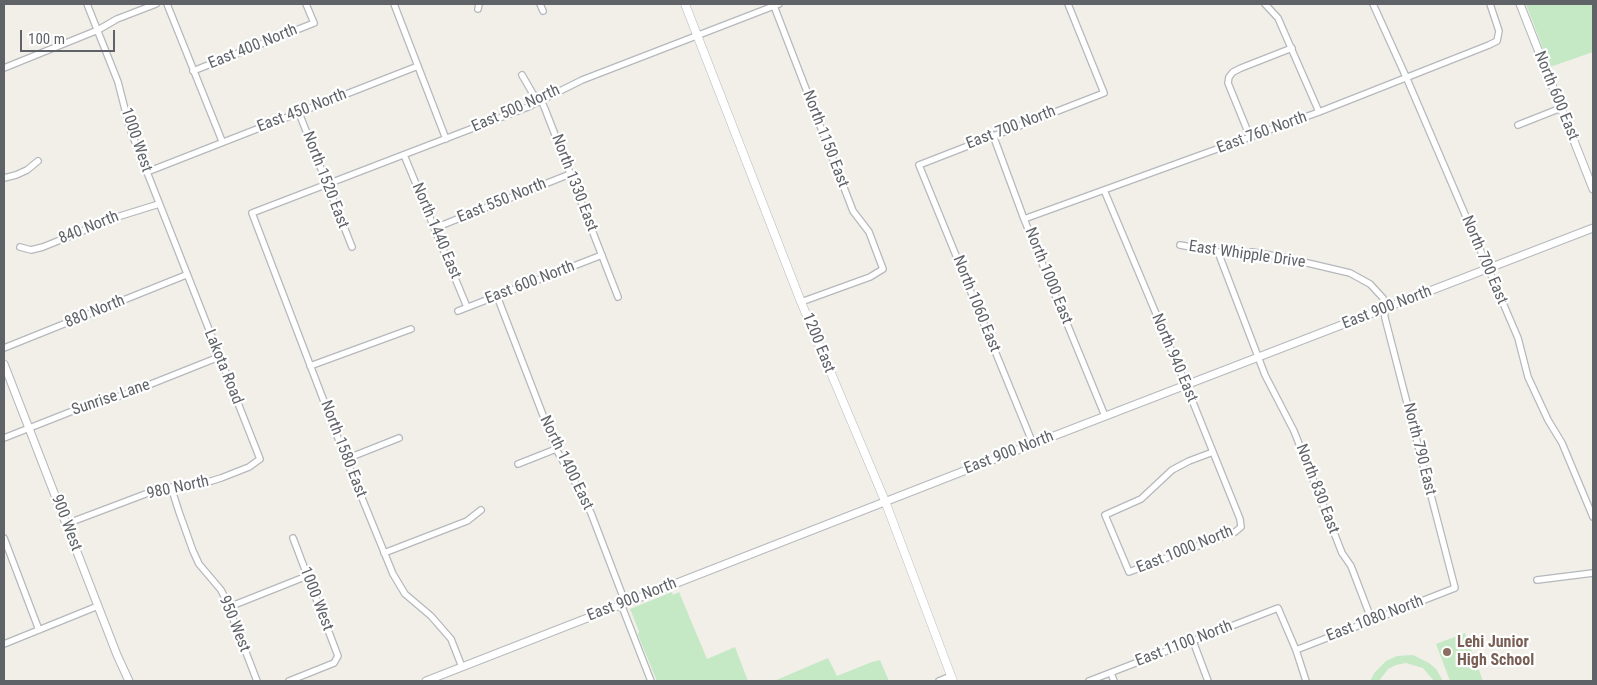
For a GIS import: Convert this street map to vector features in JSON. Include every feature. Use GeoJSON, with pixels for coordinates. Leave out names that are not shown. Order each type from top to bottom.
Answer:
{"type":"FeatureCollection","features":[{"type":"Feature","properties":{"kind":"main road","name":"1200 East"},"geometry":{"type":"LineString","coordinates":[[685,4],[801,302],[885,502],[952,679]]}},
{"type":"Feature","properties":{"kind":"street","name":"1000 West"},"geometry":{"type":"LineString","coordinates":[[87,4],[118,82],[130,129],[186,275]]}},
{"type":"Feature","properties":{"kind":"street"},"geometry":{"type":"LineString","coordinates":[[4,68],[156,4]]}},
{"type":"Feature","properties":{"kind":"street"},"geometry":{"type":"LineString","coordinates":[[168,4],[222,141]]}},
{"type":"Feature","properties":{"kind":"street","name":"East 400 North"},"geometry":{"type":"LineString","coordinates":[[193,71],[314,23],[306,4]]}},
{"type":"Feature","properties":{"kind":"street"},"geometry":{"type":"LineString","coordinates":[[394,4],[446,139]]}},
{"type":"Feature","properties":{"kind":"street"},"geometry":{"type":"LineString","coordinates":[[540,4],[543,11]]}},
{"type":"Feature","properties":{"kind":"street","name":"East 700 North"},"geometry":{"type":"LineString","coordinates":[[919,164],[1104,93],[1068,4]]}},
{"type":"Feature","properties":{"kind":"street"},"geometry":{"type":"LineString","coordinates":[[1265,4],[1278,18],[1319,112]]}},
{"type":"Feature","properties":{"kind":"street","name":"North 700 East"},"geometry":{"type":"LineString","coordinates":[[1373,4],[1518,338],[1528,377],[1548,420],[1562,443],[1593,517]]}},
{"type":"Feature","properties":{"kind":"street","name":"East 760 North"},"geometry":{"type":"LineString","coordinates":[[1024,219],[1407,79],[1497,41],[1499,30],[1490,4]]}},
{"type":"Feature","properties":{"kind":"street","name":"North 600 East"},"geometry":{"type":"LineString","coordinates":[[1520,4],[1593,189]]}},
{"type":"Feature","properties":{"kind":"street","name":"East 500 North"},"geometry":{"type":"LineString","coordinates":[[252,213],[528,107],[582,80],[776,5]]}},
{"type":"Feature","properties":{"kind":"street","name":"North 1150 East"},"geometry":{"type":"LineString","coordinates":[[776,5],[853,211],[869,232],[883,268],[870,277],[801,302]]}},
{"type":"Feature","properties":{"kind":"street"},"geometry":{"type":"LineString","coordinates":[[1250,137],[1228,82],[1229,77],[1233,72],[1241,68],[1292,48]]}},
{"type":"Feature","properties":{"kind":"street","name":"East 450 North"},"geometry":{"type":"LineString","coordinates":[[147,172],[222,141],[418,66]]}},
{"type":"Feature","properties":{"kind":"street","name":"North 1330 East"},"geometry":{"type":"LineString","coordinates":[[522,75],[533,94],[540,100],[618,296]]}},
{"type":"Feature","properties":{"kind":"street"},"geometry":{"type":"LineString","coordinates":[[1518,125],[1561,108]]}},
{"type":"Feature","properties":{"kind":"street","name":"North 1520 East"},"geometry":{"type":"LineString","coordinates":[[299,113],[352,247]]}},
{"type":"Feature","properties":{"kind":"street","name":"North 1000 East"},"geometry":{"type":"LineString","coordinates":[[993,135],[1024,219],[1105,416]]}},
{"type":"Feature","properties":{"kind":"street","name":"North 1440 East"},"geometry":{"type":"LineString","coordinates":[[404,155],[467,307]]}},
{"type":"Feature","properties":{"kind":"street"},"geometry":{"type":"LineString","coordinates":[[4,178],[27,170],[38,161]]}},
{"type":"Feature","properties":{"kind":"street","name":"North 1060 East"},"geometry":{"type":"LineString","coordinates":[[919,164],[1033,444]]}},
{"type":"Feature","properties":{"kind":"street","name":"East 550 North"},"geometry":{"type":"LineString","coordinates":[[435,228],[570,174]]}},
{"type":"Feature","properties":{"kind":"street","name":"North 940 East"},"geometry":{"type":"LineString","coordinates":[[1104,190],[1186,385],[1240,519],[1241,527]]}},
{"type":"Feature","properties":{"kind":"street","name":"840 North"},"geometry":{"type":"LineString","coordinates":[[20,247],[31,250],[42,247],[117,217],[159,204]]}},
{"type":"Feature","properties":{"kind":"street","name":"North 1580 East"},"geometry":{"type":"LineString","coordinates":[[252,213],[346,459],[393,574],[406,594],[432,616],[451,638],[462,667]]}},
{"type":"Feature","properties":{"kind":"street","name":"East 900 North"},"geometry":{"type":"LineString","coordinates":[[426,681],[1593,228]]}},
{"type":"Feature","properties":{"kind":"street","name":"East Whipple Drive"},"geometry":{"type":"LineString","coordinates":[[1180,245],[1218,252],[1252,252],[1350,273],[1370,284],[1383,298],[1383,310]]}},
{"type":"Feature","properties":{"kind":"street","name":"North 830 East"},"geometry":{"type":"LineString","coordinates":[[1218,252],[1273,392],[1294,431],[1342,553],[1351,566],[1372,621]]}},
{"type":"Feature","properties":{"kind":"street","name":"East 600 North"},"geometry":{"type":"LineString","coordinates":[[458,311],[602,255]]}},
{"type":"Feature","properties":{"kind":"street","name":"880 North"},"geometry":{"type":"LineString","coordinates":[[4,348],[186,275]]}},
{"type":"Feature","properties":{"kind":"street","name":"Lakota Road"},"geometry":{"type":"LineString","coordinates":[[186,275],[260,459]]}},
{"type":"Feature","properties":{"kind":"street","name":"North 1400 East"},"geometry":{"type":"LineString","coordinates":[[497,296],[556,449],[591,513],[651,681]]}},
{"type":"Feature","properties":{"kind":"street","name":"North 790 East"},"geometry":{"type":"LineString","coordinates":[[1383,310],[1455,588]]}},
{"type":"Feature","properties":{"kind":"street"},"geometry":{"type":"LineString","coordinates":[[310,366],[411,329]]}},
{"type":"Feature","properties":{"kind":"street","name":"Sunrise Lane"},"geometry":{"type":"LineString","coordinates":[[4,438],[70,412],[126,394],[219,357]]}},
{"type":"Feature","properties":{"kind":"street","name":"900 West"},"geometry":{"type":"LineString","coordinates":[[4,364],[117,656],[129,681]]}},
{"type":"Feature","properties":{"kind":"street"},"geometry":{"type":"LineString","coordinates":[[346,459],[399,438]]}},
{"type":"Feature","properties":{"kind":"street"},"geometry":{"type":"LineString","coordinates":[[518,464],[556,449]]}},
{"type":"Feature","properties":{"kind":"street","name":"East 1000 North"},"geometry":{"type":"LineString","coordinates":[[1213,452],[1172,470],[1141,499],[1105,515],[1129,572],[1235,532],[1241,527]]}},
{"type":"Feature","properties":{"kind":"street","name":"980 North"},"geometry":{"type":"LineString","coordinates":[[66,524],[138,497],[171,487],[208,482],[221,478],[249,467],[260,459]]}},
{"type":"Feature","properties":{"kind":"street","name":"950 West"},"geometry":{"type":"LineString","coordinates":[[171,487],[199,564],[221,590],[229,606],[257,681]]}},
{"type":"Feature","properties":{"kind":"street"},"geometry":{"type":"LineString","coordinates":[[384,553],[467,521],[481,510]]}},
{"type":"Feature","properties":{"kind":"street"},"geometry":{"type":"LineString","coordinates":[[4,538],[39,630]]}},
{"type":"Feature","properties":{"kind":"street","name":"1000 West"},"geometry":{"type":"LineString","coordinates":[[293,538],[338,656],[337,660],[302,679]]}},
{"type":"Feature","properties":{"kind":"street"},"geometry":{"type":"LineString","coordinates":[[1537,580],[1593,573]]}},
{"type":"Feature","properties":{"kind":"street"},"geometry":{"type":"LineString","coordinates":[[229,606],[308,576]]}},
{"type":"Feature","properties":{"kind":"street","name":"East 1080 North"},"geometry":{"type":"LineString","coordinates":[[1296,650],[1455,588]]}},
{"type":"Feature","properties":{"kind":"street"},"geometry":{"type":"LineString","coordinates":[[4,644],[98,606]]}},
{"type":"Feature","properties":{"kind":"street","name":"East 1100 North"},"geometry":{"type":"LineString","coordinates":[[1089,681],[1278,608],[1296,650]]}},
{"type":"Feature","properties":{"kind":"street"},"geometry":{"type":"LineString","coordinates":[[1193,641],[1208,681]]}},
{"type":"Feature","properties":{"kind":"street"},"geometry":{"type":"LineString","coordinates":[[1296,650],[1306,681]]}},
{"type":"Feature","properties":{"kind":"street"},"geometry":{"type":"LineString","coordinates":[[1111,673],[1114,681]]}},
{"type":"Feature","properties":{"kind":"street"},"geometry":{"type":"LineString","coordinates":[[289,681],[302,679]]}},
{"type":"Feature","properties":{"kind":"street"},"geometry":{"type":"LineString","coordinates":[[938,681],[952,679]]}},
{"type":"Feature","properties":{"kind":"green space"},"geometry":{"type":"Polygon","coordinates":[[[1526,4],[1593,4],[1593,52],[1550,67],[1526,4]]]}},
{"type":"Feature","properties":{"kind":"green space"},"geometry":{"type":"Polygon","coordinates":[[[672,592],[673,595],[679,592],[707,659],[735,647],[748,681],[657,681],[638,635],[639,631],[630,609],[672,592]]]}},
{"type":"Feature","properties":{"kind":"green space"},"geometry":{"type":"Polygon","coordinates":[[[1465,633],[1483,681],[1450,681],[1436,644],[1465,633]]]}},
{"type":"Feature","properties":{"kind":"green space"},"geometry":{"type":"Polygon","coordinates":[[[1413,655],[1436,669],[1443,681],[1434,681],[1423,668],[1406,663],[1388,669],[1379,681],[1370,681],[1375,672],[1386,661],[1397,656],[1413,655]]]}},
{"type":"Feature","properties":{"kind":"green space"},"geometry":{"type":"Polygon","coordinates":[[[828,658],[837,676],[880,660],[889,681],[774,681],[828,658]]]}},
{"type":"Feature","properties":{"kind":"place","name":"Lehi Junior High School"},"geometry":{"type":"Point","coordinates":[1447,652]}}]}
